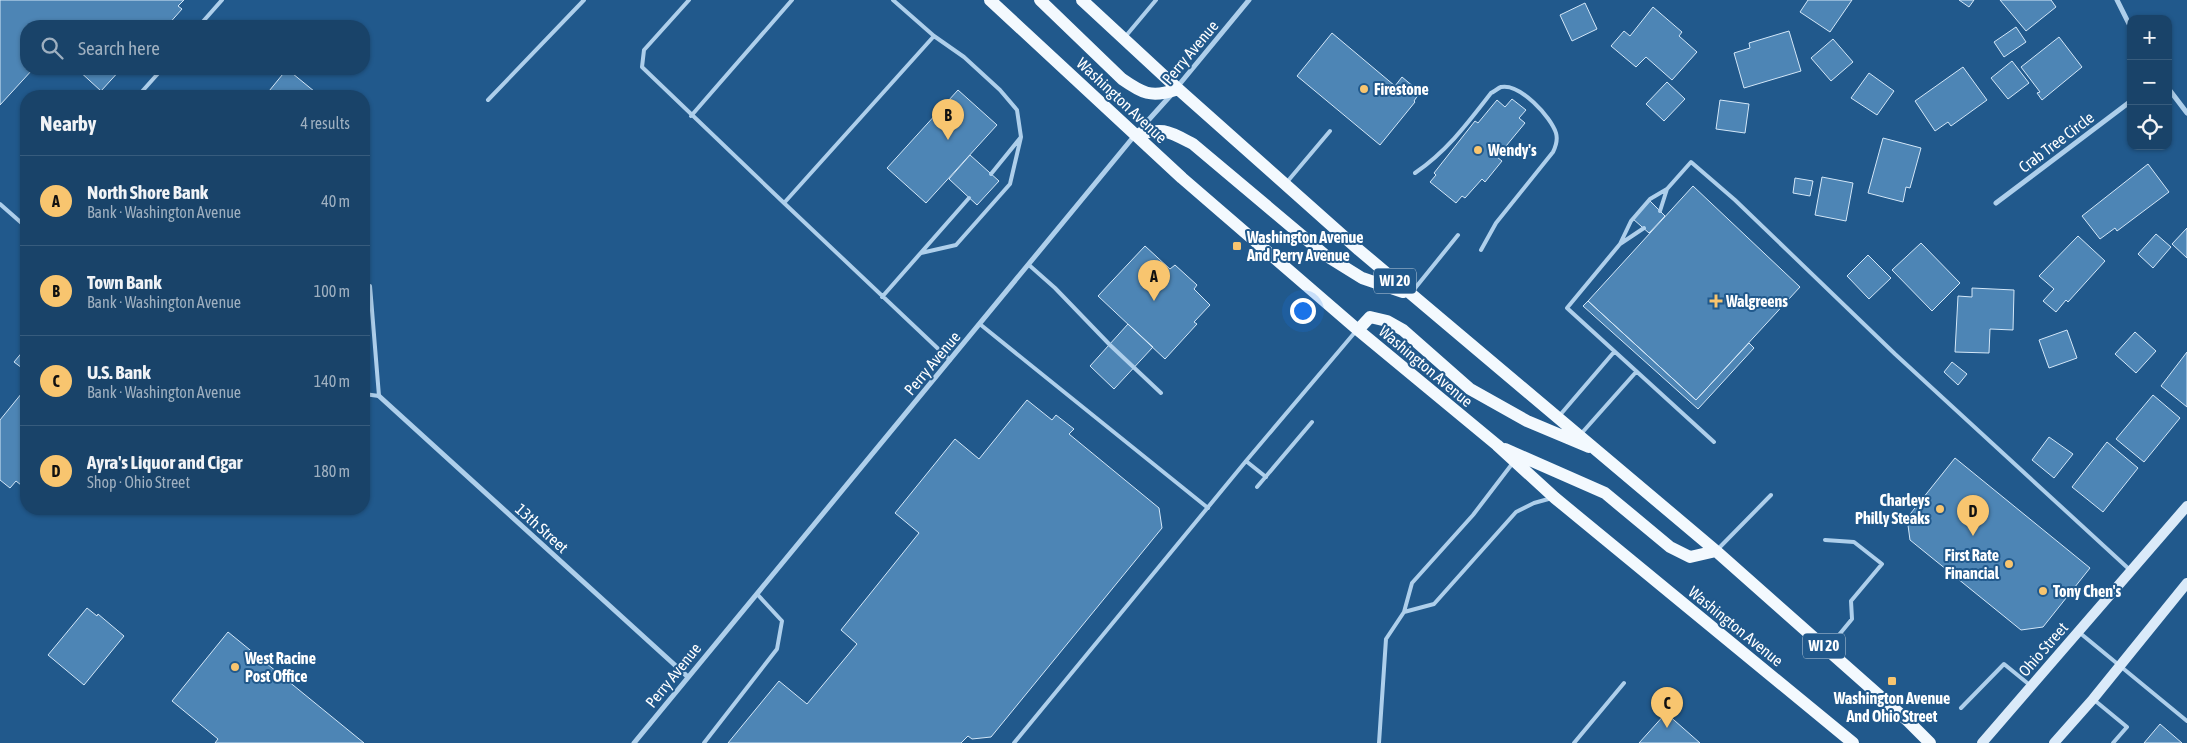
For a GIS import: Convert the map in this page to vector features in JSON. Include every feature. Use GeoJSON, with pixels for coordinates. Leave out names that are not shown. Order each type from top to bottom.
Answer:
{"type":"FeatureCollection","features":[{"type":"Feature","properties":{"kind":"main road","name":"Washington Avenue"},"geometry":{"type":"LineString","coordinates":[[990,0],[1182,178],[1358,330],[1497,446],[1555,498],[1853,743]]}},
{"type":"Feature","properties":{"kind":"main road"},"geometry":{"type":"LineString","coordinates":[[1040,0],[1122,79],[1137,90],[1154,95],[1176,89]]}},
{"type":"Feature","properties":{"kind":"main road","name":"WI 20"},"geometry":{"type":"LineString","coordinates":[[1082,0],[1176,89],[1410,294],[1559,416],[1716,551],[1828,649],[1930,743]]}},
{"type":"Feature","properties":{"kind":"main road"},"geometry":{"type":"LineString","coordinates":[[1135,134],[1156,129],[1171,133],[1193,144],[1325,254],[1362,278],[1410,294]]}},
{"type":"Feature","properties":{"kind":"main road"},"geometry":{"type":"LineString","coordinates":[[1358,330],[1370,317],[1387,321],[1403,330],[1470,389],[1527,421],[1599,451]]}},
{"type":"Feature","properties":{"kind":"main road"},"geometry":{"type":"LineString","coordinates":[[1497,446],[1605,493],[1670,547],[1690,557],[1716,551]]}},
{"type":"Feature","properties":{"kind":"street","name":"Perry Avenue"},"geometry":{"type":"LineString","coordinates":[[634,743],[1029,266],[1135,134],[1176,89],[1249,0]]}},
{"type":"Feature","properties":{"kind":"street"},"geometry":{"type":"LineString","coordinates":[[2117,0],[2127,20]]}},
{"type":"Feature","properties":{"kind":"street"},"geometry":{"type":"LineString","coordinates":[[2172,93],[2187,113]]}},
{"type":"Feature","properties":{"kind":"street","name":"Crab Tree Circle"},"geometry":{"type":"LineString","coordinates":[[1996,203],[2127,104]]}},
{"type":"Feature","properties":{"kind":"street","name":"13th Street"},"geometry":{"type":"LineString","coordinates":[[378,396],[688,677]]}},
{"type":"Feature","properties":{"kind":"street","name":"Ohio Street"},"geometry":{"type":"LineString","coordinates":[[1982,743],[2187,506]]}},
{"type":"Feature","properties":{"kind":"street"},"geometry":{"type":"LineString","coordinates":[[2054,743],[2121,666],[2187,583]]}},
{"type":"Feature","properties":{"kind":"lane"},"geometry":{"type":"LineString","coordinates":[[204,20],[222,0]]}},
{"type":"Feature","properties":{"kind":"lane"},"geometry":{"type":"LineString","coordinates":[[488,100],[584,0]]}},
{"type":"Feature","properties":{"kind":"lane"},"geometry":{"type":"LineString","coordinates":[[689,0],[644,50],[642,67],[691,116],[950,360]]}},
{"type":"Feature","properties":{"kind":"lane"},"geometry":{"type":"LineString","coordinates":[[691,116],[792,0]]}},
{"type":"Feature","properties":{"kind":"lane"},"geometry":{"type":"LineString","coordinates":[[894,0],[934,36],[964,57],[1000,90],[1017,110],[1021,137],[1010,184],[956,245],[921,254]]}},
{"type":"Feature","properties":{"kind":"lane"},"geometry":{"type":"LineString","coordinates":[[1124,38],[1156,0]]}},
{"type":"Feature","properties":{"kind":"lane"},"geometry":{"type":"LineString","coordinates":[[784,203],[934,36]]}},
{"type":"Feature","properties":{"kind":"lane"},"geometry":{"type":"LineString","coordinates":[[143,90],[157,75]]}},
{"type":"Feature","properties":{"kind":"lane"},"geometry":{"type":"LineString","coordinates":[[1415,172],[1436,158],[1467,124],[1491,93],[1501,87],[1514,89],[1535,103],[1556,133],[1557,142],[1553,152],[1496,223],[1481,250]]}},
{"type":"Feature","properties":{"kind":"lane"},"geometry":{"type":"LineString","coordinates":[[1285,184],[1330,131]]}},
{"type":"Feature","properties":{"kind":"lane"},"geometry":{"type":"LineString","coordinates":[[991,174],[1021,137]]}},
{"type":"Feature","properties":{"kind":"lane"},"geometry":{"type":"LineString","coordinates":[[1714,442],[1567,308],[1620,244],[1630,221],[1650,200],[1667,189],[1691,162],[1735,200],[1902,360],[2132,571]]}},
{"type":"Feature","properties":{"kind":"lane"},"geometry":{"type":"LineString","coordinates":[[1660,211],[1667,189]]}},
{"type":"Feature","properties":{"kind":"lane"},"geometry":{"type":"LineString","coordinates":[[882,297],[970,198]]}},
{"type":"Feature","properties":{"kind":"lane"},"geometry":{"type":"LineString","coordinates":[[0,204],[20,222]]}},
{"type":"Feature","properties":{"kind":"lane"},"geometry":{"type":"LineString","coordinates":[[1620,244],[1644,228]]}},
{"type":"Feature","properties":{"kind":"lane"},"geometry":{"type":"LineString","coordinates":[[1410,294],[1458,235]]}},
{"type":"Feature","properties":{"kind":"lane"},"geometry":{"type":"LineString","coordinates":[[1029,266],[1055,288],[1110,345],[1161,393]]}},
{"type":"Feature","properties":{"kind":"lane"},"geometry":{"type":"LineString","coordinates":[[370,286],[378,396],[370,395]]}},
{"type":"Feature","properties":{"kind":"lane"},"geometry":{"type":"LineString","coordinates":[[980,324],[1208,508]]}},
{"type":"Feature","properties":{"kind":"lane"},"geometry":{"type":"LineString","coordinates":[[1014,743],[1246,461],[1358,330]]}},
{"type":"Feature","properties":{"kind":"lane"},"geometry":{"type":"LineString","coordinates":[[1559,416],[1614,352]]}},
{"type":"Feature","properties":{"kind":"lane"},"geometry":{"type":"LineString","coordinates":[[1580,435],[1636,372]]}},
{"type":"Feature","properties":{"kind":"lane"},"geometry":{"type":"LineString","coordinates":[[1257,487],[1312,422]]}},
{"type":"Feature","properties":{"kind":"lane"},"geometry":{"type":"LineString","coordinates":[[1246,461],[1266,478]]}},
{"type":"Feature","properties":{"kind":"lane"},"geometry":{"type":"LineString","coordinates":[[1379,743],[1386,639],[1404,612],[1412,584],[1514,462]]}},
{"type":"Feature","properties":{"kind":"lane"},"geometry":{"type":"LineString","coordinates":[[1716,551],[1771,495]]}},
{"type":"Feature","properties":{"kind":"lane"},"geometry":{"type":"LineString","coordinates":[[1404,612],[1434,604],[1516,512],[1534,503],[1555,498]]}},
{"type":"Feature","properties":{"kind":"lane"},"geometry":{"type":"LineString","coordinates":[[1825,540],[1854,542],[1882,564],[1851,601],[1852,619],[1828,649]]}},
{"type":"Feature","properties":{"kind":"lane"},"geometry":{"type":"LineString","coordinates":[[704,743],[777,649],[782,621],[757,594]]}},
{"type":"Feature","properties":{"kind":"lane"},"geometry":{"type":"LineString","coordinates":[[2078,631],[2187,721]]}},
{"type":"Feature","properties":{"kind":"lane"},"geometry":{"type":"LineString","coordinates":[[1962,708],[2004,664],[2031,686]]}},
{"type":"Feature","properties":{"kind":"lane"},"geometry":{"type":"LineString","coordinates":[[1574,743],[1624,683]]}},
{"type":"Feature","properties":{"kind":"lane"},"geometry":{"type":"LineString","coordinates":[[2093,699],[2127,726],[2113,743]]}},
{"type":"Feature","properties":{"kind":"building"},"geometry":{"type":"Polygon","coordinates":[[[0,0],[184,0],[178,6],[182,9],[172,20],[20,20],[20,75],[28,75],[0,105],[0,0]]]}},
{"type":"Feature","properties":{"kind":"building"},"geometry":{"type":"Polygon","coordinates":[[[1808,0],[1852,0],[1830,32],[1800,12],[1808,0]]]}},
{"type":"Feature","properties":{"kind":"building"},"geometry":{"type":"Polygon","coordinates":[[[1959,0],[1974,0],[1969,7],[1959,0]]]}},
{"type":"Feature","properties":{"kind":"building"},"geometry":{"type":"Polygon","coordinates":[[[2000,0],[2051,0],[2056,7],[2026,31],[2000,0]]]}},
{"type":"Feature","properties":{"kind":"building"},"geometry":{"type":"Polygon","coordinates":[[[1585,3],[1597,29],[1572,41],[1560,15],[1585,3]]]}},
{"type":"Feature","properties":{"kind":"building"},"geometry":{"type":"Polygon","coordinates":[[[1653,7],[1682,32],[1679,36],[1697,52],[1672,80],[1646,57],[1636,67],[1611,46],[1624,31],[1630,36],[1653,7]]]}},
{"type":"Feature","properties":{"kind":"building"},"geometry":{"type":"Polygon","coordinates":[[[2016,27],[2026,42],[2004,57],[1994,42],[2016,27]]]}},
{"type":"Feature","properties":{"kind":"building"},"geometry":{"type":"Polygon","coordinates":[[[1789,31],[1801,71],[1744,88],[1734,53],[1750,48],[1749,43],[1789,31]]]}},
{"type":"Feature","properties":{"kind":"building","name":"Firestone"},"geometry":{"type":"Polygon","coordinates":[[[1332,33],[1395,86],[1402,77],[1420,92],[1415,102],[1380,145],[1297,76],[1332,33]]]}},
{"type":"Feature","properties":{"kind":"building"},"geometry":{"type":"Polygon","coordinates":[[[2059,37],[2082,67],[2042,100],[2037,93],[2040,92],[2021,67],[2059,37]]]}},
{"type":"Feature","properties":{"kind":"building"},"geometry":{"type":"Polygon","coordinates":[[[1833,39],[1853,62],[1831,81],[1811,58],[1833,39]]]}},
{"type":"Feature","properties":{"kind":"building"},"geometry":{"type":"Polygon","coordinates":[[[2012,61],[2029,83],[2008,99],[1991,78],[2012,61]]]}},
{"type":"Feature","properties":{"kind":"building"},"geometry":{"type":"Polygon","coordinates":[[[1963,67],[1987,100],[1951,126],[1948,122],[1935,131],[1915,101],[1963,67]]]}},
{"type":"Feature","properties":{"kind":"building"},"geometry":{"type":"Polygon","coordinates":[[[1869,73],[1894,91],[1877,115],[1851,98],[1869,73]]]}},
{"type":"Feature","properties":{"kind":"building"},"geometry":{"type":"Polygon","coordinates":[[[84,75],[116,75],[100,90],[84,75]]]}},
{"type":"Feature","properties":{"kind":"building"},"geometry":{"type":"Polygon","coordinates":[[[282,75],[294,75],[313,90],[270,90],[282,75]]]}},
{"type":"Feature","properties":{"kind":"building"},"geometry":{"type":"Polygon","coordinates":[[[1667,82],[1685,99],[1664,121],[1646,104],[1667,82]]]}},
{"type":"Feature","properties":{"kind":"building"},"geometry":{"type":"Polygon","coordinates":[[[958,90],[997,125],[926,203],[887,168],[958,90]]]}},
{"type":"Feature","properties":{"kind":"building","name":"Wendy's"},"geometry":{"type":"Polygon","coordinates":[[[1512,99],[1526,110],[1519,118],[1525,123],[1497,157],[1502,161],[1485,182],[1482,179],[1465,198],[1462,196],[1456,203],[1430,182],[1436,175],[1434,173],[1475,121],[1478,123],[1497,100],[1505,107],[1512,99]]]}},
{"type":"Feature","properties":{"kind":"building"},"geometry":{"type":"Polygon","coordinates":[[[1720,100],[1749,104],[1745,133],[1716,129],[1720,100]]]}},
{"type":"Feature","properties":{"kind":"building"},"geometry":{"type":"Polygon","coordinates":[[[1883,138],[1921,148],[1910,188],[1906,187],[1903,202],[1868,193],[1883,138]]]}},
{"type":"Feature","properties":{"kind":"building"},"geometry":{"type":"Polygon","coordinates":[[[970,155],[999,181],[977,205],[949,179],[970,155]]]}},
{"type":"Feature","properties":{"kind":"building"},"geometry":{"type":"Polygon","coordinates":[[[2148,164],[2169,192],[2117,231],[2115,228],[2100,239],[2082,216],[2148,164]]]}},
{"type":"Feature","properties":{"kind":"building"},"geometry":{"type":"Polygon","coordinates":[[[1822,177],[1853,183],[1846,221],[1815,215],[1822,177]]]}},
{"type":"Feature","properties":{"kind":"building"},"geometry":{"type":"Polygon","coordinates":[[[1795,178],[1813,181],[1810,196],[1793,193],[1795,178]]]}},
{"type":"Feature","properties":{"kind":"building","name":"Walgreens"},"geometry":{"type":"Polygon","coordinates":[[[1693,186],[1800,287],[1696,400],[1588,301],[1693,186]]]}},
{"type":"Feature","properties":{"kind":"building"},"geometry":{"type":"Polygon","coordinates":[[[1650,201],[1665,216],[1649,233],[1633,219],[1650,201]]]}},
{"type":"Feature","properties":{"kind":"building"},"geometry":{"type":"Polygon","coordinates":[[[2187,228],[2187,258],[2172,244],[2187,228]]]}},
{"type":"Feature","properties":{"kind":"building"},"geometry":{"type":"Polygon","coordinates":[[[2156,234],[2171,247],[2153,268],[2138,254],[2156,234]]]}},
{"type":"Feature","properties":{"kind":"building"},"geometry":{"type":"Polygon","coordinates":[[[2078,236],[2105,261],[2068,302],[2066,300],[2056,312],[2043,301],[2054,289],[2039,276],[2078,236]]]}},
{"type":"Feature","properties":{"kind":"building"},"geometry":{"type":"Polygon","coordinates":[[[1921,243],[1960,283],[1932,311],[1892,270],[1921,243]]]}},
{"type":"Feature","properties":{"kind":"building"},"geometry":{"type":"Polygon","coordinates":[[[1145,246],[1170,269],[1175,265],[1197,285],[1194,289],[1210,305],[1194,322],[1197,324],[1165,359],[1098,296],[1145,246]]]}},
{"type":"Feature","properties":{"kind":"building"},"geometry":{"type":"Polygon","coordinates":[[[1868,255],[1891,278],[1869,299],[1847,276],[1868,255]]]}},
{"type":"Feature","properties":{"kind":"building"},"geometry":{"type":"Polygon","coordinates":[[[1972,288],[2014,290],[2013,330],[1990,329],[1989,353],[1955,352],[1958,296],[1972,297],[1972,288]]]}},
{"type":"Feature","properties":{"kind":"building"},"geometry":{"type":"Polygon","coordinates":[[[1588,301],[1696,400],[1749,343],[1754,348],[1698,409],[1583,306],[1588,301]]]}},
{"type":"Feature","properties":{"kind":"building"},"geometry":{"type":"Polygon","coordinates":[[[1128,324],[1153,347],[1114,389],[1090,366],[1128,324]]]}},
{"type":"Feature","properties":{"kind":"building"},"geometry":{"type":"Polygon","coordinates":[[[2067,330],[2077,358],[2049,368],[2039,340],[2067,330]]]}},
{"type":"Feature","properties":{"kind":"building"},"geometry":{"type":"Polygon","coordinates":[[[2135,332],[2156,351],[2136,373],[2115,354],[2135,332]]]}},
{"type":"Feature","properties":{"kind":"building"},"geometry":{"type":"Polygon","coordinates":[[[2187,352],[2187,407],[2161,386],[2187,352]]]}},
{"type":"Feature","properties":{"kind":"building"},"geometry":{"type":"Polygon","coordinates":[[[20,355],[20,366],[14,362],[20,355]]]}},
{"type":"Feature","properties":{"kind":"building"},"geometry":{"type":"Polygon","coordinates":[[[1952,362],[1967,374],[1958,385],[1944,372],[1952,362]]]}},
{"type":"Feature","properties":{"kind":"building"},"geometry":{"type":"Polygon","coordinates":[[[20,395],[20,484],[16,481],[10,488],[0,480],[0,420],[20,395]]]}},
{"type":"Feature","properties":{"kind":"building"},"geometry":{"type":"Polygon","coordinates":[[[2153,395],[2180,418],[2144,462],[2116,439],[2153,395]]]}},
{"type":"Feature","properties":{"kind":"building"},"geometry":{"type":"Polygon","coordinates":[[[1027,400],[1052,420],[1056,415],[1074,429],[1069,434],[1159,508],[1162,528],[991,737],[972,739],[968,736],[961,743],[728,743],[779,681],[807,704],[857,644],[841,630],[919,533],[895,513],[955,439],[979,459],[1027,400]]]}},
{"type":"Feature","properties":{"kind":"building"},"geometry":{"type":"Polygon","coordinates":[[[2049,437],[2073,454],[2054,478],[2032,460],[2049,437]]]}},
{"type":"Feature","properties":{"kind":"building"},"geometry":{"type":"Polygon","coordinates":[[[2107,442],[2138,468],[2103,512],[2072,487],[2107,442]]]}},
{"type":"Feature","properties":{"kind":"building"},"geometry":{"type":"Polygon","coordinates":[[[1955,458],[2090,568],[2043,627],[2021,630],[1910,540],[1907,518],[1955,458]]]}},
{"type":"Feature","properties":{"kind":"building"},"geometry":{"type":"Polygon","coordinates":[[[87,608],[97,616],[98,614],[124,636],[84,685],[48,655],[87,608]]]}},
{"type":"Feature","properties":{"kind":"building","name":"West Racine Post Office"},"geometry":{"type":"Polygon","coordinates":[[[228,632],[364,743],[215,743],[218,739],[172,701],[228,632]]]}},
{"type":"Feature","properties":{"kind":"building"},"geometry":{"type":"Polygon","coordinates":[[[1666,713],[1700,743],[1639,743],[1666,713]]]}},
{"type":"Feature","properties":{"kind":"building"},"geometry":{"type":"Polygon","coordinates":[[[2160,724],[2182,743],[2144,743],[2160,724]]]}},
{"type":"Feature","properties":{"kind":"place","name":"Firestone"},"geometry":{"type":"Point","coordinates":[1364,89]}},
{"type":"Feature","properties":{"kind":"place","name":"Town Bank"},"geometry":{"type":"Point","coordinates":[948,140]}},
{"type":"Feature","properties":{"kind":"place","name":"Wendy's"},"geometry":{"type":"Point","coordinates":[1478,150]}},
{"type":"Feature","properties":{"kind":"place","name":"Washington Avenue And Perry Avenue"},"geometry":{"type":"Point","coordinates":[1237,246]}},
{"type":"Feature","properties":{"kind":"place","name":"North Shore Bank"},"geometry":{"type":"Point","coordinates":[1154,301]}},
{"type":"Feature","properties":{"kind":"place","name":"Walgreens"},"geometry":{"type":"Point","coordinates":[1716,301]}},
{"type":"Feature","properties":{"kind":"place","name":"Charleys Philly Steaks"},"geometry":{"type":"Point","coordinates":[1940,509]}},
{"type":"Feature","properties":{"kind":"place","name":"Ayra's Liquor and Cigar"},"geometry":{"type":"Point","coordinates":[1973,536]}},
{"type":"Feature","properties":{"kind":"place","name":"First Rate Financial"},"geometry":{"type":"Point","coordinates":[2009,564]}},
{"type":"Feature","properties":{"kind":"place","name":"Tony Chen's"},"geometry":{"type":"Point","coordinates":[2043,591]}},
{"type":"Feature","properties":{"kind":"place","name":"West Racine Post Office"},"geometry":{"type":"Point","coordinates":[235,667]}},
{"type":"Feature","properties":{"kind":"place","name":"Washington Avenue And Ohio Street"},"geometry":{"type":"Point","coordinates":[1892,681]}},
{"type":"Feature","properties":{"kind":"place","name":"U.S. Bank"},"geometry":{"type":"Point","coordinates":[1667,728]}}]}
